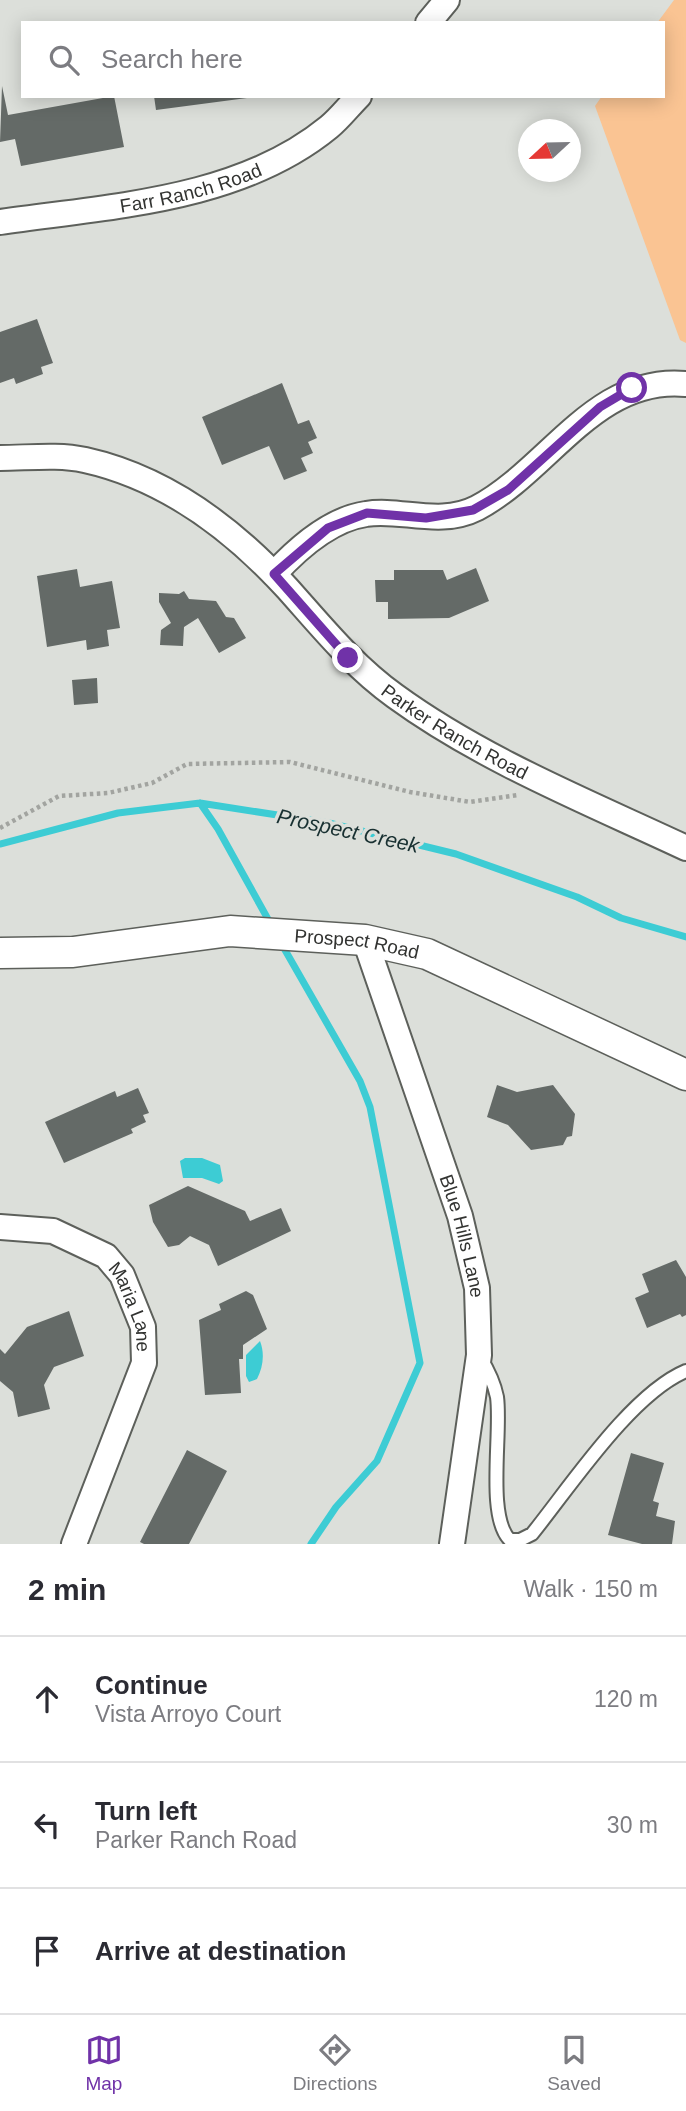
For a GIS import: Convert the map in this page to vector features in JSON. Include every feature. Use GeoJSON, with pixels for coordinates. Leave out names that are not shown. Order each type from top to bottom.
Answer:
{"type":"FeatureCollection","features":[{"type":"Feature","properties":{"kind":"street"},"geometry":{"type":"LineString","coordinates":[[430,21],[447,0]]}},
{"type":"Feature","properties":{"kind":"street","name":"Farr Ranch Road"},"geometry":{"type":"LineString","coordinates":[[0,222],[153,200],[217,185],[285,155],[329,127],[357,98]]}},
{"type":"Feature","properties":{"kind":"street"},"geometry":{"type":"LineString","coordinates":[[274,574],[328,528],[367,513],[426,518],[473,510],[508,490],[600,407],[632,388],[668,382],[686,384]]}},
{"type":"Feature","properties":{"kind":"street","name":"Parker Ranch Road"},"geometry":{"type":"LineString","coordinates":[[0,458],[82,459],[138,475],[202,511],[255,554],[348,658],[395,696],[451,731],[548,783],[686,848]]}},
{"type":"Feature","properties":{"kind":"street","name":"Prospect Road"},"geometry":{"type":"LineString","coordinates":[[0,953],[74,952],[230,931],[365,940],[427,954],[686,1075]]}},
{"type":"Feature","properties":{"kind":"street","name":"Blue Hills Lane"},"geometry":{"type":"LineString","coordinates":[[365,940],[460,1216],[477,1287],[479,1355],[453,1544]]}},
{"type":"Feature","properties":{"kind":"street","name":"Maria Lane"},"geometry":{"type":"LineString","coordinates":[[0,1227],[53,1231],[106,1256],[122,1275],[143,1327],[144,1363],[74,1544]]}},
{"type":"Feature","properties":{"kind":"lane"},"geometry":{"type":"LineString","coordinates":[[479,1355],[491,1374],[496,1394],[498,1511],[503,1534],[510,1540],[520,1540],[532,1534],[646,1398],[673,1376],[686,1371]]}},
{"type":"Feature","properties":{"kind":"path"},"geometry":{"type":"LineString","coordinates":[[0,828],[59,796],[108,793],[152,783],[187,764],[290,762],[410,792],[470,802],[526,794],[548,783]]}},
{"type":"Feature","properties":{"kind":"shaded area"},"geometry":{"type":"Polygon","coordinates":[[[674,0],[686,0],[686,343],[680,340],[595,106],[601,98],[665,98],[665,21],[658,21],[674,0]]]}},
{"type":"Feature","properties":{"kind":"water"},"geometry":{"type":"Polygon","coordinates":[[[185,1158],[202,1158],[220,1165],[223,1181],[219,1184],[202,1178],[183,1178],[180,1161],[185,1158]]]}},
{"type":"Feature","properties":{"kind":"water"},"geometry":{"type":"Polygon","coordinates":[[[260,1341],[263,1356],[261,1370],[257,1379],[249,1382],[246,1376],[246,1355],[260,1341]]]}},
{"type":"Feature","properties":{"kind":"building"},"geometry":{"type":"Polygon","coordinates":[[[2,86],[8,115],[114,98],[124,147],[21,166],[15,139],[0,142],[2,86]]]}},
{"type":"Feature","properties":{"kind":"building"},"geometry":{"type":"Polygon","coordinates":[[[154,98],[247,98],[156,110],[154,98]]]}},
{"type":"Feature","properties":{"kind":"building"},"geometry":{"type":"Polygon","coordinates":[[[37,319],[53,363],[41,367],[43,374],[16,384],[14,378],[0,383],[0,332],[37,319]]]}},
{"type":"Feature","properties":{"kind":"building"},"geometry":{"type":"Polygon","coordinates":[[[282,383],[298,424],[309,420],[317,438],[308,442],[313,453],[301,458],[307,471],[284,480],[269,446],[222,465],[202,417],[282,383]]]}},
{"type":"Feature","properties":{"kind":"building"},"geometry":{"type":"Polygon","coordinates":[[[476,568],[489,601],[449,618],[388,619],[388,602],[376,602],[375,580],[394,580],[394,570],[443,570],[447,580],[476,568]]]}},
{"type":"Feature","properties":{"kind":"building"},"geometry":{"type":"Polygon","coordinates":[[[77,569],[80,587],[112,581],[120,628],[107,630],[109,646],[87,650],[86,640],[47,647],[37,576],[77,569]]]}},
{"type":"Feature","properties":{"kind":"building"},"geometry":{"type":"Polygon","coordinates":[[[184,591],[189,599],[216,601],[226,617],[234,618],[246,638],[219,653],[198,618],[184,627],[183,646],[160,645],[161,630],[171,623],[159,602],[159,593],[179,594],[184,591]]]}},
{"type":"Feature","properties":{"kind":"building"},"geometry":{"type":"Polygon","coordinates":[[[97,678],[98,703],[74,705],[72,680],[97,678]]]}},
{"type":"Feature","properties":{"kind":"building"},"geometry":{"type":"Polygon","coordinates":[[[497,1085],[517,1092],[553,1085],[575,1114],[572,1136],[567,1137],[563,1145],[531,1150],[508,1125],[487,1117],[497,1085]]]}},
{"type":"Feature","properties":{"kind":"building"},"geometry":{"type":"Polygon","coordinates":[[[138,1088],[149,1113],[143,1115],[146,1122],[131,1129],[133,1133],[64,1163],[45,1122],[115,1091],[117,1097],[138,1088]]]}},
{"type":"Feature","properties":{"kind":"building"},"geometry":{"type":"Polygon","coordinates":[[[188,1186],[245,1211],[250,1221],[281,1208],[291,1231],[218,1266],[209,1245],[190,1236],[179,1245],[168,1247],[153,1222],[149,1205],[188,1186]]]}},
{"type":"Feature","properties":{"kind":"building"},"geometry":{"type":"Polygon","coordinates":[[[676,1260],[686,1277],[686,1315],[682,1317],[680,1314],[647,1328],[635,1298],[649,1292],[642,1274],[676,1260]]]}},
{"type":"Feature","properties":{"kind":"building"},"geometry":{"type":"Polygon","coordinates":[[[246,1291],[253,1295],[267,1329],[243,1345],[243,1359],[239,1359],[241,1393],[205,1395],[199,1320],[221,1310],[219,1304],[246,1291]]]}},
{"type":"Feature","properties":{"kind":"building"},"geometry":{"type":"Polygon","coordinates":[[[69,1311],[84,1356],[54,1367],[44,1385],[50,1409],[18,1417],[13,1392],[0,1381],[0,1349],[5,1354],[27,1327],[69,1311]]]}},
{"type":"Feature","properties":{"kind":"building"},"geometry":{"type":"Polygon","coordinates":[[[187,1450],[227,1471],[189,1544],[144,1544],[140,1542],[187,1450]]]}},
{"type":"Feature","properties":{"kind":"building"},"geometry":{"type":"Polygon","coordinates":[[[631,1453],[664,1463],[653,1501],[659,1503],[656,1516],[675,1521],[672,1544],[642,1544],[608,1535],[631,1453]]]}},
{"type":"Feature","properties":{"kind":"waterway"},"geometry":{"type":"LineString","coordinates":[[200,803],[218,829],[269,921]]}},
{"type":"Feature","properties":{"kind":"waterway","name":"Prospect Creek"},"geometry":{"type":"LineString","coordinates":[[0,844],[118,813],[200,803],[329,823],[456,854],[577,897],[621,918],[686,937]]}},
{"type":"Feature","properties":{"kind":"waterway"},"geometry":{"type":"LineString","coordinates":[[281,943],[360,1081],[370,1107],[420,1363],[377,1461],[336,1507],[311,1544]]}},
{"type":"Feature","properties":{"kind":"route"},"geometry":{"type":"LineString","coordinates":[[348,658],[274,574],[286,561],[328,528],[367,513],[426,518],[473,510],[508,490],[600,407],[632,388]]}}]}
